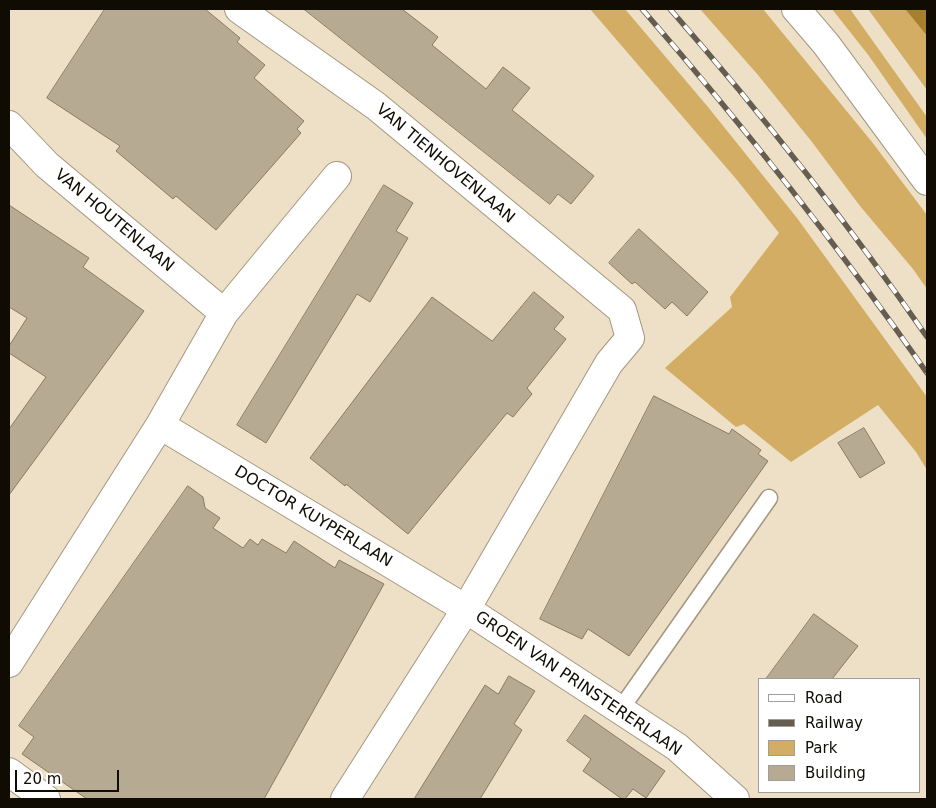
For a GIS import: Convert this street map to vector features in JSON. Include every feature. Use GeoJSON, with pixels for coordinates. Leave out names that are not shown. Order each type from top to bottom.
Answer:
{"type":"FeatureCollection","features":[{"type":"Feature","properties":{"kind":"street","name":"VAN TIENHOVENLAAN"},"geometry":{"type":"LineString","coordinates":[[240,9],[376,106],[622,310],[630,338]]}},
{"type":"Feature","properties":{"kind":"street"},"geometry":{"type":"LineString","coordinates":[[796,9],[826,44],[927,181]]}},
{"type":"Feature","properties":{"kind":"street","name":"VAN HOUTENLAAN"},"geometry":{"type":"LineString","coordinates":[[9,126],[47,165],[224,313]]}},
{"type":"Feature","properties":{"kind":"street"},"geometry":{"type":"LineString","coordinates":[[9,663],[160,425],[224,313],[337,176]]}},
{"type":"Feature","properties":{"kind":"street","name":"GROEN VAN PRINSTERERLAAN"},"geometry":{"type":"LineString","coordinates":[[345,799],[466,609],[609,362],[630,338]]}},
{"type":"Feature","properties":{"kind":"street","name":"DOCTOR KUYPERLAAN"},"geometry":{"type":"LineString","coordinates":[[160,425],[466,609]]}},
{"type":"Feature","properties":{"kind":"street","name":"GROEN VAN PRINSTERERLAAN"},"geometry":{"type":"LineString","coordinates":[[466,609],[677,747],[735,799]]}},
{"type":"Feature","properties":{"kind":"street"},"geometry":{"type":"LineString","coordinates":[[9,772],[46,799]]}},
{"type":"Feature","properties":{"kind":"lane"},"geometry":{"type":"LineString","coordinates":[[620,710],[769,498]]}},
{"type":"Feature","properties":{"kind":"green space"},"geometry":{"type":"Polygon","coordinates":[[[590,9],[625,9],[708,107],[797,218],[927,397],[927,470],[916,452],[878,405],[791,462],[744,424],[736,427],[665,368],[732,307],[730,297],[779,233],[737,180],[590,9]]]}},
{"type":"Feature","properties":{"kind":"green space"},"geometry":{"type":"Polygon","coordinates":[[[700,9],[763,9],[872,142],[927,215],[927,289],[758,75],[700,9]]]}},
{"type":"Feature","properties":{"kind":"green space"},"geometry":{"type":"Polygon","coordinates":[[[832,9],[850,9],[927,117],[927,139],[869,56],[832,9]]]}},
{"type":"Feature","properties":{"kind":"green space"},"geometry":{"type":"Polygon","coordinates":[[[868,9],[905,9],[927,36],[927,90],[868,9]]]}},
{"type":"Feature","properties":{"kind":"shaded area"},"geometry":{"type":"Polygon","coordinates":[[[905,9],[927,9],[927,36],[905,9]]]}},
{"type":"Feature","properties":{"kind":"building"},"geometry":{"type":"Polygon","coordinates":[[[105,9],[205,9],[240,38],[237,42],[265,65],[254,78],[304,121],[297,129],[301,133],[216,230],[176,196],[173,199],[116,151],[120,146],[47,98],[105,9]]]}},
{"type":"Feature","properties":{"kind":"building"},"geometry":{"type":"Polygon","coordinates":[[[304,9],[402,9],[438,37],[432,45],[486,89],[503,67],[530,88],[512,110],[594,176],[571,204],[558,194],[550,204],[304,9]]]}},
{"type":"Feature","properties":{"kind":"building"},"geometry":{"type":"Polygon","coordinates":[[[384,185],[413,203],[396,231],[408,238],[370,302],[357,294],[266,443],[237,425],[384,185]]]}},
{"type":"Feature","properties":{"kind":"building"},"geometry":{"type":"Polygon","coordinates":[[[9,205],[89,258],[83,267],[144,311],[9,495],[9,429],[46,377],[9,353],[9,346],[27,318],[9,307],[9,205]]]}},
{"type":"Feature","properties":{"kind":"building"},"geometry":{"type":"Polygon","coordinates":[[[639,229],[708,292],[687,316],[672,302],[665,309],[635,282],[632,284],[609,263],[639,229]]]}},
{"type":"Feature","properties":{"kind":"building"},"geometry":{"type":"Polygon","coordinates":[[[534,292],[564,317],[554,329],[566,339],[527,388],[532,394],[513,417],[507,413],[408,534],[346,484],[345,486],[310,458],[432,297],[492,341],[534,292]]]}},
{"type":"Feature","properties":{"kind":"building"},"geometry":{"type":"Polygon","coordinates":[[[654,396],[729,434],[732,429],[761,450],[758,454],[768,461],[629,656],[588,629],[582,639],[540,619],[654,396]]]}},
{"type":"Feature","properties":{"kind":"building"},"geometry":{"type":"Polygon","coordinates":[[[864,428],[885,463],[860,478],[838,443],[864,428]]]}},
{"type":"Feature","properties":{"kind":"building"},"geometry":{"type":"Polygon","coordinates":[[[188,486],[203,497],[205,508],[220,518],[213,528],[243,548],[250,539],[258,545],[262,539],[286,553],[294,541],[335,568],[339,560],[384,584],[264,799],[87,799],[22,754],[34,737],[19,726],[188,486]]]}},
{"type":"Feature","properties":{"kind":"building"},"geometry":{"type":"Polygon","coordinates":[[[814,614],[858,646],[833,678],[767,678],[814,614]]]}},
{"type":"Feature","properties":{"kind":"building"},"geometry":{"type":"Polygon","coordinates":[[[509,676],[535,691],[514,724],[522,730],[480,799],[414,799],[485,685],[498,694],[509,676]]]}},
{"type":"Feature","properties":{"kind":"building"},"geometry":{"type":"Polygon","coordinates":[[[585,715],[665,771],[646,798],[633,789],[625,799],[622,799],[583,771],[591,759],[567,741],[585,715]]]}},
{"type":"Feature","properties":{"kind":"railway"},"geometry":{"type":"LineString","coordinates":[[642,9],[717,97],[789,187],[860,279],[927,373]]}},
{"type":"Feature","properties":{"kind":"railway"},"geometry":{"type":"LineString","coordinates":[[670,9],[803,169],[927,337]]}}]}
